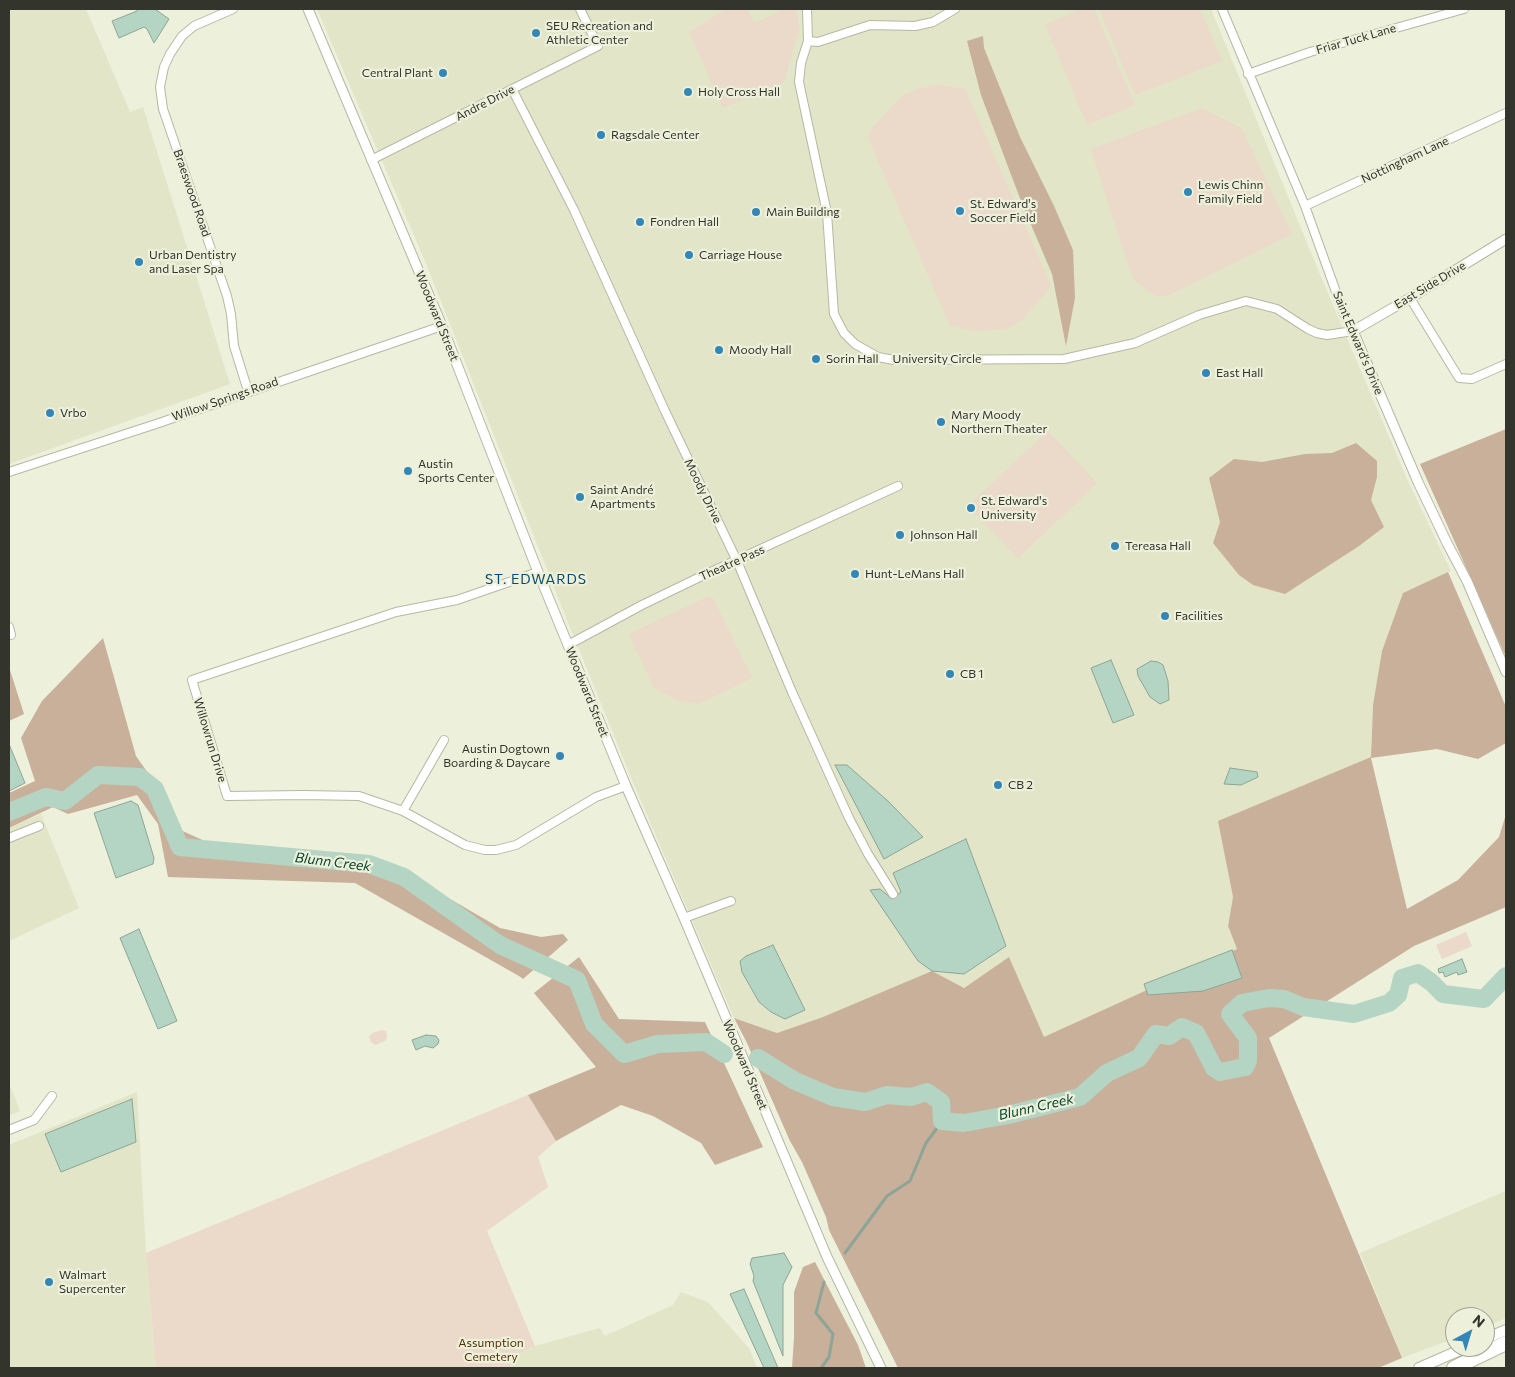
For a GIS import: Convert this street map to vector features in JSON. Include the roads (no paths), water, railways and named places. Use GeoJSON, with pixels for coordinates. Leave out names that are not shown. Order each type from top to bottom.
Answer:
{"type":"FeatureCollection","features":[{"type":"Feature","properties":{"kind":"highway"},"geometry":{"type":"LineString","coordinates":[[1454,1368],[1506,1343]]}},
{"type":"Feature","properties":{"kind":"main road"},"geometry":{"type":"LineString","coordinates":[[1419,1368],[1445,1357]]}},
{"type":"Feature","properties":{"kind":"street","name":"Braeswood Road"},"geometry":{"type":"LineString","coordinates":[[233,9],[194,26],[182,36],[164,67],[160,88],[163,109],[227,296],[234,346],[248,391]]}},
{"type":"Feature","properties":{"kind":"street","name":"Woodward Street"},"geometry":{"type":"LineString","coordinates":[[308,9],[442,326],[538,572],[626,786],[684,918],[827,1257],[881,1368]]}},
{"type":"Feature","properties":{"kind":"street","name":"Andre Drive"},"geometry":{"type":"LineString","coordinates":[[371,160],[598,46],[580,9]]}},
{"type":"Feature","properties":{"kind":"street","name":"University Circle"},"geometry":{"type":"LineString","coordinates":[[807,9],[808,41],[801,63],[799,82],[827,213],[834,314],[844,333],[855,344],[868,352],[878,357],[894,360],[1064,358],[1135,343],[1198,315],[1246,301],[1276,309],[1317,333],[1327,335],[1353,331]]}},
{"type":"Feature","properties":{"kind":"street"},"geometry":{"type":"LineString","coordinates":[[808,41],[818,42],[870,25],[915,26],[933,22],[955,9]]}},
{"type":"Feature","properties":{"kind":"street","name":"Saint Edward's Drive"},"geometry":{"type":"LineString","coordinates":[[1222,9],[1305,206],[1344,314],[1418,482],[1467,581],[1506,672]]}},
{"type":"Feature","properties":{"kind":"street","name":"Friar Tuck Lane"},"geometry":{"type":"LineString","coordinates":[[1248,74],[1310,52],[1464,9]]}},
{"type":"Feature","properties":{"kind":"street","name":"Moody Drive"},"geometry":{"type":"LineString","coordinates":[[512,89],[574,210],[665,411],[737,561],[792,692],[845,810],[868,854],[893,894]]}},
{"type":"Feature","properties":{"kind":"street","name":"Nottingham Lane"},"geometry":{"type":"LineString","coordinates":[[1305,206],[1506,114]]}},
{"type":"Feature","properties":{"kind":"street","name":"East Side Drive"},"geometry":{"type":"LineString","coordinates":[[1353,331],[1506,239]]}},
{"type":"Feature","properties":{"kind":"street"},"geometry":{"type":"LineString","coordinates":[[1410,298],[1458,378],[1472,380],[1506,364]]}},
{"type":"Feature","properties":{"kind":"street","name":"Willow Springs Road"},"geometry":{"type":"LineString","coordinates":[[9,472],[442,326]]}},
{"type":"Feature","properties":{"kind":"street","name":"Theatre Pass"},"geometry":{"type":"LineString","coordinates":[[568,645],[642,605],[898,486]]}},
{"type":"Feature","properties":{"kind":"street","name":"Willowrun Drive"},"geometry":{"type":"LineString","coordinates":[[538,572],[457,600],[396,612],[192,680],[227,796],[359,796],[403,811],[465,845],[485,850],[496,850],[516,845],[596,797],[626,786]]}},
{"type":"Feature","properties":{"kind":"street"},"geometry":{"type":"LineString","coordinates":[[403,811],[444,740]]}},
{"type":"Feature","properties":{"kind":"street"},"geometry":{"type":"LineString","coordinates":[[9,838],[38,826]]}},
{"type":"Feature","properties":{"kind":"street"},"geometry":{"type":"LineString","coordinates":[[684,918],[731,901]]}},
{"type":"Feature","properties":{"kind":"street"},"geometry":{"type":"LineString","coordinates":[[9,1130],[34,1120],[52,1096]]}},
{"type":"Feature","properties":{"kind":"waterway","name":"Blunn Creek"},"geometry":{"type":"LineString","coordinates":[[9,812],[46,797],[65,801],[98,775],[140,777],[155,789],[180,847],[369,864],[404,877],[500,945],[577,980],[594,1024],[624,1054],[658,1044],[706,1042],[724,1054]]}},
{"type":"Feature","properties":{"kind":"waterway","name":"Blunn Creek"},"geometry":{"type":"LineString","coordinates":[[758,1058],[795,1081],[833,1097],[865,1102],[887,1095],[911,1097],[927,1092],[941,1102],[942,1121],[964,1123],[1008,1115],[1080,1097],[1107,1073],[1139,1058],[1156,1034],[1169,1036],[1182,1027],[1196,1033],[1214,1068],[1220,1072],[1245,1067],[1248,1061],[1248,1038],[1230,1014],[1242,1003],[1269,998],[1284,999],[1303,1007],[1354,1014],[1389,1003],[1398,995],[1402,978],[1418,973],[1443,994],[1484,999],[1506,976]]}},
{"type":"Feature","properties":{"kind":"waterway"},"geometry":{"type":"LineString","coordinates":[[845,1253],[887,1196],[910,1181],[926,1143],[942,1121]]}},
{"type":"Feature","properties":{"kind":"waterway"},"geometry":{"type":"LineString","coordinates":[[821,1368],[829,1357],[833,1334],[816,1313],[824,1282]]}},
{"type":"Feature","properties":{"kind":"place","name":"SEU Recreation and Athletic Center"},"geometry":{"type":"Point","coordinates":[536,33]}},
{"type":"Feature","properties":{"kind":"place","name":"Central Plant"},"geometry":{"type":"Point","coordinates":[443,73]}},
{"type":"Feature","properties":{"kind":"place","name":"Holy Cross Hall"},"geometry":{"type":"Point","coordinates":[688,92]}},
{"type":"Feature","properties":{"kind":"place","name":"Ragsdale Center"},"geometry":{"type":"Point","coordinates":[601,135]}},
{"type":"Feature","properties":{"kind":"place","name":"Lewis Chinn Family Field"},"geometry":{"type":"Point","coordinates":[1188,192]}},
{"type":"Feature","properties":{"kind":"place","name":"St. Edward's Soccer Field"},"geometry":{"type":"Point","coordinates":[960,211]}},
{"type":"Feature","properties":{"kind":"place","name":"Main Building"},"geometry":{"type":"Point","coordinates":[756,212]}},
{"type":"Feature","properties":{"kind":"place","name":"Fondren Hall"},"geometry":{"type":"Point","coordinates":[640,222]}},
{"type":"Feature","properties":{"kind":"place","name":"Carriage House"},"geometry":{"type":"Point","coordinates":[689,255]}},
{"type":"Feature","properties":{"kind":"place","name":"Urban Dentistry and Laser Spa"},"geometry":{"type":"Point","coordinates":[139,262]}},
{"type":"Feature","properties":{"kind":"place","name":"Moody Hall"},"geometry":{"type":"Point","coordinates":[719,350]}},
{"type":"Feature","properties":{"kind":"place","name":"Sorin Hall"},"geometry":{"type":"Point","coordinates":[816,359]}},
{"type":"Feature","properties":{"kind":"place","name":"East Hall"},"geometry":{"type":"Point","coordinates":[1206,373]}},
{"type":"Feature","properties":{"kind":"place","name":"Vrbo"},"geometry":{"type":"Point","coordinates":[50,413]}},
{"type":"Feature","properties":{"kind":"place","name":"Mary Moody Northern Theater"},"geometry":{"type":"Point","coordinates":[941,422]}},
{"type":"Feature","properties":{"kind":"place","name":"Austin Sports Center"},"geometry":{"type":"Point","coordinates":[408,471]}},
{"type":"Feature","properties":{"kind":"place","name":"Saint André Apartments"},"geometry":{"type":"Point","coordinates":[580,497]}},
{"type":"Feature","properties":{"kind":"place","name":"St. Edward's University"},"geometry":{"type":"Point","coordinates":[971,508]}},
{"type":"Feature","properties":{"kind":"place","name":"Johnson Hall"},"geometry":{"type":"Point","coordinates":[900,535]}},
{"type":"Feature","properties":{"kind":"place","name":"Tereasa Hall"},"geometry":{"type":"Point","coordinates":[1115,546]}},
{"type":"Feature","properties":{"kind":"place","name":"Hunt-LeMans Hall"},"geometry":{"type":"Point","coordinates":[855,574]}},
{"type":"Feature","properties":{"kind":"place","name":"Facilities"},"geometry":{"type":"Point","coordinates":[1165,616]}},
{"type":"Feature","properties":{"kind":"place","name":"CB 1"},"geometry":{"type":"Point","coordinates":[950,674]}},
{"type":"Feature","properties":{"kind":"place","name":"Austin Dogtown Boarding & Daycare"},"geometry":{"type":"Point","coordinates":[560,756]}},
{"type":"Feature","properties":{"kind":"place","name":"CB 2"},"geometry":{"type":"Point","coordinates":[998,785]}},
{"type":"Feature","properties":{"kind":"place","name":"Walmart Supercenter"},"geometry":{"type":"Point","coordinates":[49,1282]}},
{"type":"Feature","properties":{"kind":"district","name":"ST. EDWARDS"},"geometry":{"type":"Point","coordinates":[536,579]}},
{"type":"Feature","properties":{"kind":"park label","name":"Assumption Cemetery"},"geometry":{"type":"Point","coordinates":[491,1350]}}]}
